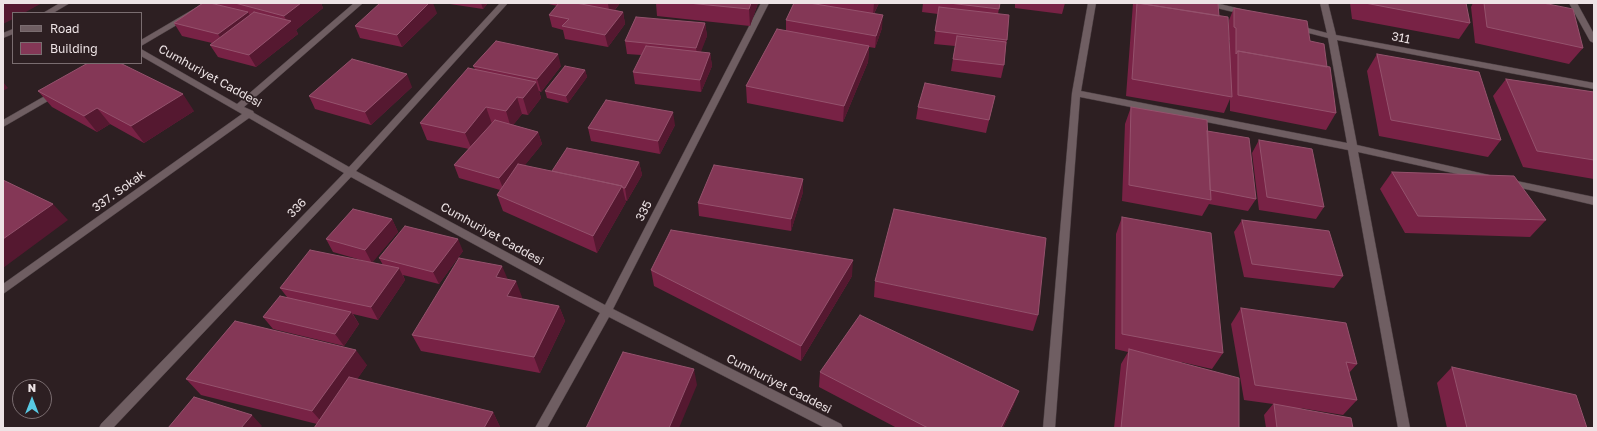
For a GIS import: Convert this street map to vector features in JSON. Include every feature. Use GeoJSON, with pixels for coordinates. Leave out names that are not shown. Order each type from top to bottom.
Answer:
{"type":"FeatureCollection","features":[{"type":"Feature","properties":{"kind":"street"},"geometry":{"type":"LineString","coordinates":[[49,12],[66,3]]}},
{"type":"Feature","properties":{"kind":"street"},"geometry":{"type":"LineString","coordinates":[[142,42],[210,3]]}},
{"type":"Feature","properties":{"kind":"street"},"geometry":{"type":"LineString","coordinates":[[239,107],[359,3]]}},
{"type":"Feature","properties":{"kind":"street","name":"336"},"geometry":{"type":"LineString","coordinates":[[105,428],[350,172],[504,3]]}},
{"type":"Feature","properties":{"kind":"street","name":"335"},"geometry":{"type":"LineString","coordinates":[[541,428],[607,311],[765,3]]}},
{"type":"Feature","properties":{"kind":"street"},"geometry":{"type":"LineString","coordinates":[[1049,428],[1076,93],[1092,3]]}},
{"type":"Feature","properties":{"kind":"street"},"geometry":{"type":"LineString","coordinates":[[1207,3],[1251,15]]}},
{"type":"Feature","properties":{"kind":"street"},"geometry":{"type":"LineString","coordinates":[[1324,3],[1332,37],[1351,147],[1404,428]]}},
{"type":"Feature","properties":{"kind":"street"},"geometry":{"type":"LineString","coordinates":[[1573,3],[1594,41]]}},
{"type":"Feature","properties":{"kind":"street","name":"311"},"geometry":{"type":"LineString","coordinates":[[1288,25],[1332,37],[1594,86]]}},
{"type":"Feature","properties":{"kind":"street","name":"Cumhuriyet Caddesi"},"geometry":{"type":"LineString","coordinates":[[142,53],[250,113],[350,172],[607,311],[837,428]]}},
{"type":"Feature","properties":{"kind":"street"},"geometry":{"type":"LineString","coordinates":[[3,124],[68,86]]}},
{"type":"Feature","properties":{"kind":"street"},"geometry":{"type":"LineString","coordinates":[[1076,93],[1351,147],[1594,201]]}},
{"type":"Feature","properties":{"kind":"street","name":"337. Sokak"},"geometry":{"type":"LineString","coordinates":[[3,290],[250,113]]}},
{"type":"Feature","properties":{"kind":"building"},"geometry":{"type":"Polygon","coordinates":[[[203,3],[210,3],[248,12],[218,34],[174,23],[203,3]]]}},
{"type":"Feature","properties":{"kind":"building"},"geometry":{"type":"Polygon","coordinates":[[[235,3],[301,3],[284,16],[235,3]]]}},
{"type":"Feature","properties":{"kind":"building"},"geometry":{"type":"Polygon","coordinates":[[[380,3],[429,3],[397,35],[355,26],[380,3]]]}},
{"type":"Feature","properties":{"kind":"building"},"geometry":{"type":"Polygon","coordinates":[[[559,3],[576,3],[623,12],[605,35],[562,26],[569,19],[549,15],[559,3]]]}},
{"type":"Feature","properties":{"kind":"building"},"geometry":{"type":"Polygon","coordinates":[[[688,3],[751,3],[749,9],[688,3]]]}},
{"type":"Feature","properties":{"kind":"building"},"geometry":{"type":"Polygon","coordinates":[[[794,3],[809,3],[883,15],[876,36],[786,20],[794,3]]]}},
{"type":"Feature","properties":{"kind":"building"},"geometry":{"type":"Polygon","coordinates":[[[949,3],[1000,3],[999,9],[949,3]]]}},
{"type":"Feature","properties":{"kind":"building"},"geometry":{"type":"Polygon","coordinates":[[[1137,3],[1228,17],[1232,97],[1132,79],[1137,3]]]}},
{"type":"Feature","properties":{"kind":"building"},"geometry":{"type":"Polygon","coordinates":[[[1138,3],[1218,3],[1219,16],[1138,3]]]}},
{"type":"Feature","properties":{"kind":"building"},"geometry":{"type":"Polygon","coordinates":[[[1365,3],[1466,3],[1470,23],[1365,3]]]}},
{"type":"Feature","properties":{"kind":"building"},"geometry":{"type":"Polygon","coordinates":[[[1484,3],[1543,3],[1573,9],[1583,48],[1487,27],[1484,3]]]}},
{"type":"Feature","properties":{"kind":"building"},"geometry":{"type":"Polygon","coordinates":[[[939,7],[1009,15],[1007,40],[935,31],[939,7]]]}},
{"type":"Feature","properties":{"kind":"building"},"geometry":{"type":"Polygon","coordinates":[[[1234,8],[1307,21],[1310,41],[1324,44],[1327,67],[1238,51],[1236,54],[1234,8]]]}},
{"type":"Feature","properties":{"kind":"building"},"geometry":{"type":"Polygon","coordinates":[[[254,12],[291,21],[249,55],[210,45],[254,12]]]}},
{"type":"Feature","properties":{"kind":"building"},"geometry":{"type":"Polygon","coordinates":[[[636,17],[705,23],[696,48],[625,41],[636,17]]]}},
{"type":"Feature","properties":{"kind":"building"},"geometry":{"type":"Polygon","coordinates":[[[777,29],[869,46],[844,106],[746,86],[777,29]]]}},
{"type":"Feature","properties":{"kind":"building"},"geometry":{"type":"Polygon","coordinates":[[[957,36],[1006,42],[1004,65],[953,59],[957,36]]]}},
{"type":"Feature","properties":{"kind":"building"},"geometry":{"type":"Polygon","coordinates":[[[496,41],[558,54],[537,79],[473,66],[496,41]]]}},
{"type":"Feature","properties":{"kind":"building"},"geometry":{"type":"Polygon","coordinates":[[[646,46],[710,53],[700,80],[633,72],[646,46]]]}},
{"type":"Feature","properties":{"kind":"building"},"geometry":{"type":"Polygon","coordinates":[[[1238,51],[1330,67],[1336,113],[1238,95],[1238,51]]]}},
{"type":"Feature","properties":{"kind":"building"},"geometry":{"type":"Polygon","coordinates":[[[1377,54],[1479,72],[1501,140],[1391,120],[1377,54]]]}},
{"type":"Feature","properties":{"kind":"building"},"geometry":{"type":"Polygon","coordinates":[[[352,59],[407,74],[365,112],[309,96],[352,59]]]}},
{"type":"Feature","properties":{"kind":"building"},"geometry":{"type":"Polygon","coordinates":[[[86,64],[122,64],[183,94],[131,126],[97,108],[84,116],[38,91],[86,64]]]}},
{"type":"Feature","properties":{"kind":"building"},"geometry":{"type":"Polygon","coordinates":[[[565,66],[585,70],[566,96],[545,91],[565,66]]]}},
{"type":"Feature","properties":{"kind":"building"},"geometry":{"type":"Polygon","coordinates":[[[468,68],[536,82],[523,98],[517,97],[506,111],[486,107],[465,133],[420,123],[468,68]]]}},
{"type":"Feature","properties":{"kind":"building"},"geometry":{"type":"Polygon","coordinates":[[[1506,79],[1594,92],[1594,160],[1537,151],[1506,79]]]}},
{"type":"Feature","properties":{"kind":"building"},"geometry":{"type":"Polygon","coordinates":[[[925,83],[995,96],[989,120],[918,107],[925,83]]]}},
{"type":"Feature","properties":{"kind":"building"},"geometry":{"type":"Polygon","coordinates":[[[606,100],[673,112],[658,141],[588,128],[606,100]]]}},
{"type":"Feature","properties":{"kind":"building"},"geometry":{"type":"Polygon","coordinates":[[[1131,107],[1207,120],[1211,200],[1129,185],[1131,107]]]}},
{"type":"Feature","properties":{"kind":"building"},"geometry":{"type":"Polygon","coordinates":[[[495,120],[538,132],[499,178],[454,165],[495,120]]]}},
{"type":"Feature","properties":{"kind":"building"},"geometry":{"type":"Polygon","coordinates":[[[1207,131],[1249,138],[1256,199],[1210,190],[1207,131]]]}},
{"type":"Feature","properties":{"kind":"building"},"geometry":{"type":"Polygon","coordinates":[[[1259,140],[1312,149],[1324,207],[1267,197],[1259,140]]]}},
{"type":"Feature","properties":{"kind":"building"},"geometry":{"type":"Polygon","coordinates":[[[567,148],[639,162],[625,188],[623,188],[622,186],[552,171],[567,148]]]}},
{"type":"Feature","properties":{"kind":"building"},"geometry":{"type":"Polygon","coordinates":[[[518,164],[622,186],[593,236],[497,195],[518,164]]]}},
{"type":"Feature","properties":{"kind":"building"},"geometry":{"type":"Polygon","coordinates":[[[714,165],[803,179],[791,219],[698,203],[714,165]]]}},
{"type":"Feature","properties":{"kind":"building"},"geometry":{"type":"Polygon","coordinates":[[[1392,172],[1514,176],[1546,220],[1418,216],[1392,172]]]}},
{"type":"Feature","properties":{"kind":"building"},"geometry":{"type":"Polygon","coordinates":[[[3,180],[53,204],[3,239],[3,180]]]}},
{"type":"Feature","properties":{"kind":"building"},"geometry":{"type":"Polygon","coordinates":[[[353,209],[392,219],[365,250],[326,239],[353,209]]]}},
{"type":"Feature","properties":{"kind":"building"},"geometry":{"type":"Polygon","coordinates":[[[894,209],[1046,238],[1038,315],[875,281],[894,209]]]}},
{"type":"Feature","properties":{"kind":"building"},"geometry":{"type":"Polygon","coordinates":[[[1122,217],[1211,233],[1223,353],[1122,334],[1122,217]]]}},
{"type":"Feature","properties":{"kind":"building"},"geometry":{"type":"Polygon","coordinates":[[[1242,220],[1329,231],[1343,276],[1252,264],[1242,220]]]}},
{"type":"Feature","properties":{"kind":"building"},"geometry":{"type":"Polygon","coordinates":[[[405,226],[458,239],[433,272],[379,258],[405,226]]]}},
{"type":"Feature","properties":{"kind":"building"},"geometry":{"type":"Polygon","coordinates":[[[671,230],[853,260],[801,346],[651,270],[671,230]]]}},
{"type":"Feature","properties":{"kind":"building"},"geometry":{"type":"Polygon","coordinates":[[[310,250],[399,268],[371,307],[280,288],[310,250]]]}},
{"type":"Feature","properties":{"kind":"building"},"geometry":{"type":"Polygon","coordinates":[[[459,258],[502,266],[496,277],[516,281],[507,296],[559,306],[534,357],[412,335],[459,258]]]}},
{"type":"Feature","properties":{"kind":"building"},"geometry":{"type":"Polygon","coordinates":[[[280,296],[351,312],[335,334],[263,317],[280,296]]]}},
{"type":"Feature","properties":{"kind":"building"},"geometry":{"type":"Polygon","coordinates":[[[1241,308],[1346,323],[1357,364],[1346,362],[1357,400],[1255,385],[1241,308]]]}},
{"type":"Feature","properties":{"kind":"building"},"geometry":{"type":"Polygon","coordinates":[[[860,315],[1019,391],[1001,428],[928,428],[820,372],[860,315]]]}},
{"type":"Feature","properties":{"kind":"building"},"geometry":{"type":"Polygon","coordinates":[[[235,321],[356,350],[312,411],[186,379],[235,321]]]}},
{"type":"Feature","properties":{"kind":"building"},"geometry":{"type":"Polygon","coordinates":[[[1129,349],[1239,378],[1239,428],[1121,428],[1129,349]]]}},
{"type":"Feature","properties":{"kind":"building"},"geometry":{"type":"Polygon","coordinates":[[[623,352],[694,369],[669,428],[586,428],[623,352]]]}},
{"type":"Feature","properties":{"kind":"building"},"geometry":{"type":"Polygon","coordinates":[[[1452,367],[1576,395],[1587,428],[1467,428],[1452,367]]]}},
{"type":"Feature","properties":{"kind":"building"},"geometry":{"type":"Polygon","coordinates":[[[349,377],[493,412],[484,428],[314,428],[349,377]]]}},
{"type":"Feature","properties":{"kind":"building"},"geometry":{"type":"Polygon","coordinates":[[[194,397],[252,415],[241,428],[168,428],[194,397]]]}},
{"type":"Feature","properties":{"kind":"building"},"geometry":{"type":"Polygon","coordinates":[[[1274,404],[1351,418],[1353,428],[1277,428],[1274,404]]]}}]}
